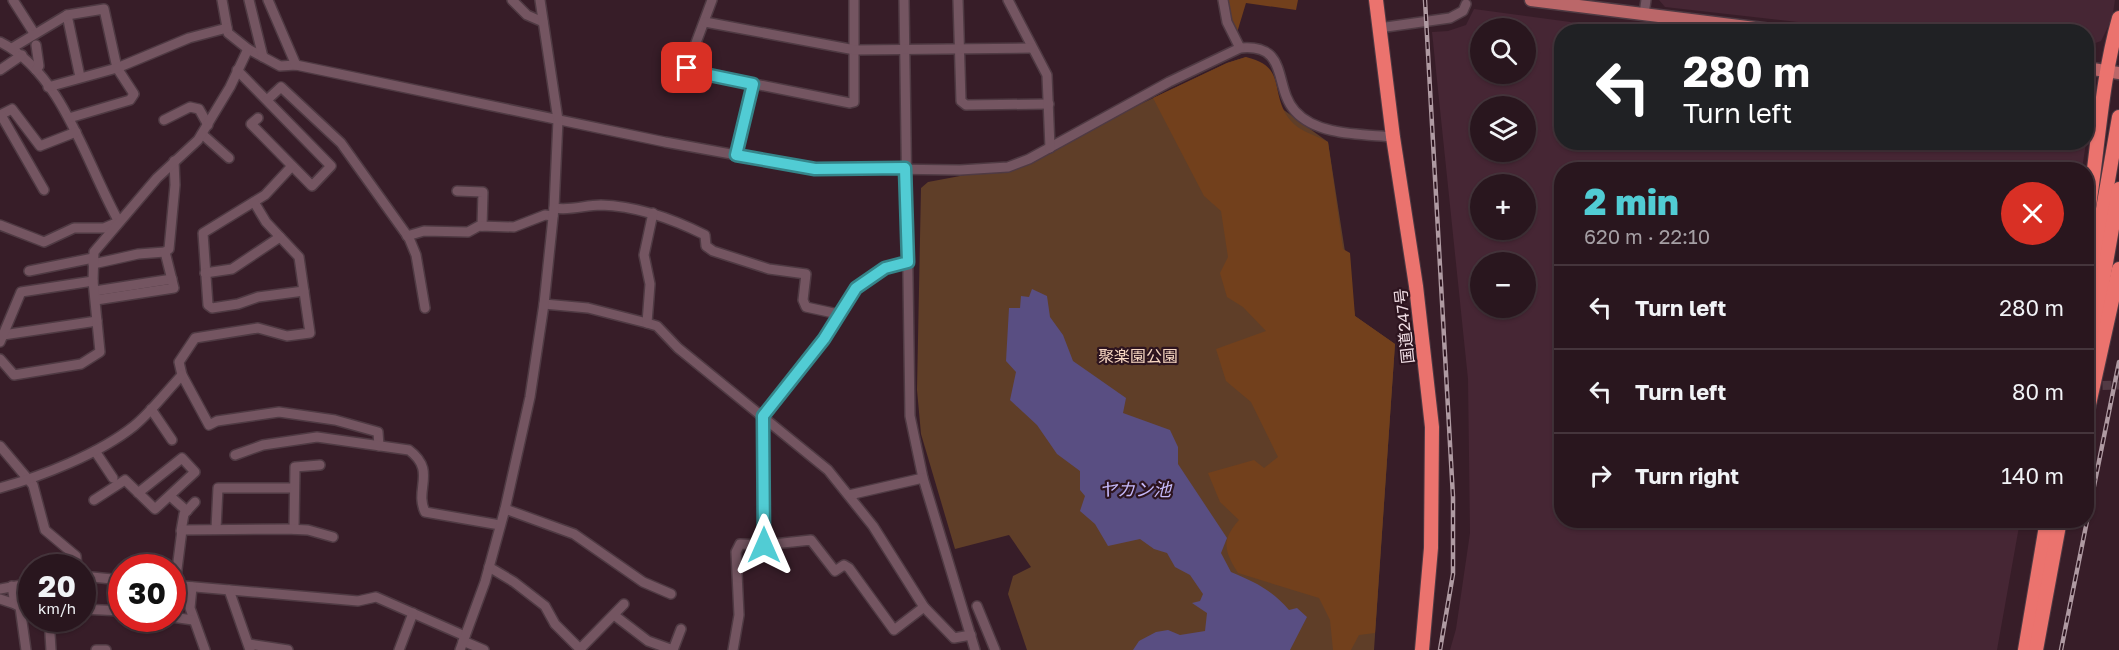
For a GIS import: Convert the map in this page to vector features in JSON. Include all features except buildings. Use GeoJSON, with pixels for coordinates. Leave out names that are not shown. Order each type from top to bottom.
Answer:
{"type":"FeatureCollection","features":[{"type":"Feature","properties":{"kind":"highway","name":"国道247号"},"geometry":{"type":"LineString","coordinates":[[1376,0],[1393,137],[1416,286],[1432,427],[1431,548],[1422,650]]}},
{"type":"Feature","properties":{"kind":"highway"},"geometry":{"type":"LineString","coordinates":[[2094,174],[2119,18]]}},
{"type":"Feature","properties":{"kind":"highway"},"geometry":{"type":"LineString","coordinates":[[2094,115],[2097,121],[2098,148]]}},
{"type":"Feature","properties":{"kind":"highway"},"geometry":{"type":"LineString","coordinates":[[2094,261],[2119,117]]}},
{"type":"Feature","properties":{"kind":"highway"},"geometry":{"type":"LineString","coordinates":[[2094,331],[2119,189]]}},
{"type":"Feature","properties":{"kind":"highway"},"geometry":{"type":"LineString","coordinates":[[2094,382],[2119,269]]}},
{"type":"Feature","properties":{"kind":"highway"},"geometry":{"type":"LineString","coordinates":[[2025,650],[2046,528]]}},
{"type":"Feature","properties":{"kind":"highway"},"geometry":{"type":"LineString","coordinates":[[2036,650],[2059,528]]}},
{"type":"Feature","properties":{"kind":"main road"},"geometry":{"type":"LineString","coordinates":[[1531,0],[1723,24]]}},
{"type":"Feature","properties":{"kind":"main road"},"geometry":{"type":"LineString","coordinates":[[2094,69],[2112,72]]}},
{"type":"Feature","properties":{"kind":"street"},"geometry":{"type":"LineString","coordinates":[[13,0],[34,33]]}},
{"type":"Feature","properties":{"kind":"street"},"geometry":{"type":"LineString","coordinates":[[222,0],[227,28],[235,41],[280,66],[296,65],[558,120],[815,169],[960,170],[1008,167],[1050,148],[1169,82],[1240,48],[1261,49],[1277,63],[1288,100],[1294,111],[1314,124],[1345,132],[1393,137]]}},
{"type":"Feature","properties":{"kind":"street"},"geometry":{"type":"LineString","coordinates":[[249,0],[263,57]]}},
{"type":"Feature","properties":{"kind":"street"},"geometry":{"type":"LineString","coordinates":[[268,0],[296,65]]}},
{"type":"Feature","properties":{"kind":"street"},"geometry":{"type":"LineString","coordinates":[[512,0],[526,15],[543,22]]}},
{"type":"Feature","properties":{"kind":"street"},"geometry":{"type":"LineString","coordinates":[[462,642],[489,567],[505,509],[530,397],[544,304],[554,212],[558,120],[540,0]]}},
{"type":"Feature","properties":{"kind":"street"},"geometry":{"type":"LineString","coordinates":[[712,0],[687,68],[690,71],[854,102],[854,0]]}},
{"type":"Feature","properties":{"kind":"street"},"geometry":{"type":"LineString","coordinates":[[904,0],[910,416],[923,478],[975,650]]}},
{"type":"Feature","properties":{"kind":"street"},"geometry":{"type":"LineString","coordinates":[[958,0],[961,101],[963,103],[1048,104]]}},
{"type":"Feature","properties":{"kind":"street"},"geometry":{"type":"LineString","coordinates":[[1008,0],[1047,75],[1050,148]]}},
{"type":"Feature","properties":{"kind":"street"},"geometry":{"type":"LineString","coordinates":[[1223,0],[1227,22],[1240,48]]}},
{"type":"Feature","properties":{"kind":"street"},"geometry":{"type":"LineString","coordinates":[[1644,14],[1646,0]]}},
{"type":"Feature","properties":{"kind":"street"},"geometry":{"type":"LineString","coordinates":[[1379,28],[1450,18],[1463,11],[1466,4]]}},
{"type":"Feature","properties":{"kind":"street"},"geometry":{"type":"LineString","coordinates":[[12,48],[67,15],[104,9],[117,68],[134,94],[130,100],[69,118]]}},
{"type":"Feature","properties":{"kind":"street"},"geometry":{"type":"LineString","coordinates":[[67,15],[80,77]]}},
{"type":"Feature","properties":{"kind":"street"},"geometry":{"type":"LineString","coordinates":[[705,22],[855,50],[1032,48]]}},
{"type":"Feature","properties":{"kind":"street"},"geometry":{"type":"LineString","coordinates":[[48,87],[117,68],[189,38],[227,28]]}},
{"type":"Feature","properties":{"kind":"street"},"geometry":{"type":"LineString","coordinates":[[0,42],[12,48],[36,70],[69,118],[118,222]]}},
{"type":"Feature","properties":{"kind":"street"},"geometry":{"type":"LineString","coordinates":[[36,45],[39,66],[36,70]]}},
{"type":"Feature","properties":{"kind":"street"},"geometry":{"type":"LineString","coordinates":[[1,363],[14,375],[81,364],[100,352],[94,252],[118,222],[202,134],[248,49]]}},
{"type":"Feature","properties":{"kind":"street"},"geometry":{"type":"LineString","coordinates":[[0,70],[22,56]]}},
{"type":"Feature","properties":{"kind":"street"},"geometry":{"type":"LineString","coordinates":[[237,70],[331,166],[312,186],[251,124],[258,118]]}},
{"type":"Feature","properties":{"kind":"street"},"geometry":{"type":"LineString","coordinates":[[736,155],[753,84]]}},
{"type":"Feature","properties":{"kind":"street"},"geometry":{"type":"LineString","coordinates":[[267,100],[281,87],[341,143],[407,236],[416,255],[425,308]]}},
{"type":"Feature","properties":{"kind":"street"},"geometry":{"type":"LineString","coordinates":[[164,120],[190,107],[199,109],[208,125]]}},
{"type":"Feature","properties":{"kind":"street"},"geometry":{"type":"LineString","coordinates":[[44,190],[0,115],[12,109],[40,146],[76,132]]}},
{"type":"Feature","properties":{"kind":"street"},"geometry":{"type":"LineString","coordinates":[[202,134],[229,158]]}},
{"type":"Feature","properties":{"kind":"street"},"geometry":{"type":"LineString","coordinates":[[29,271],[165,252],[169,249],[175,185],[174,161]]}},
{"type":"Feature","properties":{"kind":"street"},"geometry":{"type":"LineString","coordinates":[[292,166],[265,195],[203,233],[208,308],[238,304],[258,297],[304,291]]}},
{"type":"Feature","properties":{"kind":"street"},"geometry":{"type":"LineString","coordinates":[[457,191],[483,192],[482,226]]}},
{"type":"Feature","properties":{"kind":"street"},"geometry":{"type":"LineString","coordinates":[[254,202],[266,222],[299,257],[310,333],[286,336],[258,328],[195,338],[179,362],[182,375],[209,425],[217,421],[279,412],[335,420],[378,432],[380,446]]}},
{"type":"Feature","properties":{"kind":"street"},"geometry":{"type":"LineString","coordinates":[[407,236],[424,231],[468,231],[482,226],[514,227],[554,212],[600,205],[653,213],[705,235],[706,246],[713,251],[770,268],[806,274],[804,300],[806,307],[838,314]]}},
{"type":"Feature","properties":{"kind":"street"},"geometry":{"type":"LineString","coordinates":[[647,323],[650,284],[644,255],[653,213]]}},
{"type":"Feature","properties":{"kind":"street"},"geometry":{"type":"LineString","coordinates":[[0,225],[44,242],[74,228],[104,228],[118,222]]}},
{"type":"Feature","properties":{"kind":"street"},"geometry":{"type":"LineString","coordinates":[[205,273],[232,269],[280,237]]}},
{"type":"Feature","properties":{"kind":"street"},"geometry":{"type":"LineString","coordinates":[[2,338],[21,292],[174,288],[165,252]]}},
{"type":"Feature","properties":{"kind":"street"},"geometry":{"type":"LineString","coordinates":[[764,545],[763,416],[824,339],[856,288],[885,268],[908,262]]}},
{"type":"Feature","properties":{"kind":"street"},"geometry":{"type":"LineString","coordinates":[[544,304],[588,308],[657,327],[678,348],[828,470],[873,526],[924,608],[954,638],[971,635]]}},
{"type":"Feature","properties":{"kind":"street"},"geometry":{"type":"LineString","coordinates":[[2,338],[97,321]]}},
{"type":"Feature","properties":{"kind":"street"},"geometry":{"type":"LineString","coordinates":[[0,488],[29,480],[95,451],[134,426],[182,375]]}},
{"type":"Feature","properties":{"kind":"street"},"geometry":{"type":"LineString","coordinates":[[151,409],[172,440]]}},
{"type":"Feature","properties":{"kind":"street"},"geometry":{"type":"LineString","coordinates":[[235,454],[263,445],[317,437],[409,450],[416,455],[422,465],[425,477],[422,507],[424,512],[500,525]]}},
{"type":"Feature","properties":{"kind":"street"},"geometry":{"type":"LineString","coordinates":[[0,446],[29,480],[37,496],[45,530],[73,554]]}},
{"type":"Feature","properties":{"kind":"street"},"geometry":{"type":"LineString","coordinates":[[95,451],[113,478]]}},
{"type":"Feature","properties":{"kind":"street"},"geometry":{"type":"LineString","coordinates":[[94,500],[125,480],[138,493],[155,509],[195,472],[182,458],[138,493]]}},
{"type":"Feature","properties":{"kind":"street"},"geometry":{"type":"LineString","coordinates":[[294,529],[296,467],[320,465]]}},
{"type":"Feature","properties":{"kind":"street"},"geometry":{"type":"LineString","coordinates":[[849,495],[923,478]]}},
{"type":"Feature","properties":{"kind":"street"},"geometry":{"type":"LineString","coordinates":[[216,529],[218,488],[294,488]]}},
{"type":"Feature","properties":{"kind":"street"},"geometry":{"type":"LineString","coordinates":[[170,496],[187,511]]}},
{"type":"Feature","properties":{"kind":"street"},"geometry":{"type":"LineString","coordinates":[[178,554],[184,514],[195,502]]}},
{"type":"Feature","properties":{"kind":"street"},"geometry":{"type":"LineString","coordinates":[[505,509],[574,534],[643,582],[671,594]]}},
{"type":"Feature","properties":{"kind":"street"},"geometry":{"type":"LineString","coordinates":[[181,531],[294,529],[308,530],[333,537]]}},
{"type":"Feature","properties":{"kind":"street"},"geometry":{"type":"LineString","coordinates":[[733,650],[739,615],[736,552],[741,544],[764,545],[811,540],[835,571],[844,565],[849,568],[894,630],[924,608]]}},
{"type":"Feature","properties":{"kind":"street"},"geometry":{"type":"LineString","coordinates":[[489,567],[514,582],[545,606],[555,624],[581,650],[624,604]]}},
{"type":"Feature","properties":{"kind":"street"},"geometry":{"type":"LineString","coordinates":[[0,589],[18,585]]}},
{"type":"Feature","properties":{"kind":"street"},"geometry":{"type":"LineString","coordinates":[[12,586],[15,604]]}},
{"type":"Feature","properties":{"kind":"street"},"geometry":{"type":"LineString","coordinates":[[186,586],[358,601],[376,597],[413,613],[462,642],[484,650]]}},
{"type":"Feature","properties":{"kind":"street"},"geometry":{"type":"LineString","coordinates":[[192,587],[190,608],[205,650]]}},
{"type":"Feature","properties":{"kind":"street"},"geometry":{"type":"LineString","coordinates":[[229,590],[249,647],[288,650]]}},
{"type":"Feature","properties":{"kind":"street"},"geometry":{"type":"LineString","coordinates":[[0,599],[20,607],[26,650]]}},
{"type":"Feature","properties":{"kind":"street"},"geometry":{"type":"LineString","coordinates":[[977,606],[995,650]]}},
{"type":"Feature","properties":{"kind":"street"},"geometry":{"type":"LineString","coordinates":[[399,650],[413,613]]}},
{"type":"Feature","properties":{"kind":"street"},"geometry":{"type":"LineString","coordinates":[[614,615],[648,641],[673,650],[681,629]]}},
{"type":"Feature","properties":{"kind":"street"},"geometry":{"type":"LineString","coordinates":[[186,619],[193,620]]}},
{"type":"Feature","properties":{"kind":"street"},"geometry":{"type":"LineString","coordinates":[[50,632],[51,650]]}},
{"type":"Feature","properties":{"kind":"street"},"geometry":{"type":"LineString","coordinates":[[96,650],[106,650]]}},
{"type":"Feature","properties":{"kind":"shaded area"},"geometry":{"type":"Polygon","coordinates":[[[1217,0],[1298,0],[1296,10],[1246,3],[1236,36],[1217,0]]]}},
{"type":"Feature","properties":{"kind":"shaded area"},"geometry":{"type":"Polygon","coordinates":[[[1659,0],[2115,0],[2112,19],[2101,41],[2094,44],[2094,24],[1814,24],[1665,7],[1659,0]]]}},
{"type":"Feature","properties":{"kind":"shaded area"},"geometry":{"type":"Polygon","coordinates":[[[1474,9],[1585,24],[1554,24],[1554,150],[2085,150],[2083,162],[1554,162],[1554,528],[2019,528],[1997,650],[1450,650],[1456,629],[1470,533],[1468,379],[1432,32],[1448,31],[1466,25],[1474,9]]]}},
{"type":"Feature","properties":{"kind":"shaded area"},"geometry":{"type":"Polygon","coordinates":[[[1246,57],[1268,67],[1276,83],[1284,111],[1294,125],[1328,142],[1343,249],[1350,253],[1355,316],[1395,344],[1375,633],[1359,635],[1351,650],[1333,650],[1330,620],[1319,598],[1238,573],[1226,546],[1229,534],[1239,520],[1220,502],[1208,473],[1254,460],[1264,468],[1278,457],[1251,402],[1226,381],[1216,349],[1266,331],[1243,307],[1227,297],[1220,273],[1228,257],[1221,211],[1204,196],[1153,98],[1227,63],[1246,57]]]}},
{"type":"Feature","properties":{"kind":"green space","name":"聚楽園公園"},"geometry":{"type":"Polygon","coordinates":[[[1246,57],[1281,108],[1328,142],[1355,316],[1395,344],[1374,650],[1027,650],[1008,594],[1013,576],[1031,567],[1009,535],[955,549],[921,434],[917,390],[921,188],[928,182],[1008,167],[1227,63],[1246,57]]]}},
{"type":"Feature","properties":{"kind":"water","name":"ヤカン池"},"geometry":{"type":"Polygon","coordinates":[[[1032,289],[1047,296],[1050,317],[1063,335],[1073,361],[1126,398],[1123,413],[1170,430],[1178,447],[1178,464],[1227,538],[1221,553],[1231,572],[1263,587],[1289,610],[1297,608],[1307,617],[1290,650],[1133,650],[1139,641],[1156,632],[1168,630],[1180,635],[1205,631],[1207,613],[1192,603],[1200,601],[1203,594],[1190,575],[1175,567],[1167,553],[1154,549],[1140,539],[1108,546],[1095,524],[1080,511],[1085,496],[1080,490],[1080,471],[1057,454],[1037,425],[1010,400],[1016,372],[1006,361],[1009,308],[1020,308],[1021,296],[1029,297],[1032,289]]]}},
{"type":"Feature","properties":{"kind":"tunnel"},"geometry":{"type":"LineString","coordinates":[[2094,386],[2119,385]]}},
{"type":"Feature","properties":{"kind":"railway"},"geometry":{"type":"LineString","coordinates":[[1425,0],[1453,497],[1453,574],[1440,650]]}},
{"type":"Feature","properties":{"kind":"railway"},"geometry":{"type":"LineString","coordinates":[[2094,486],[2119,362]]}},
{"type":"Feature","properties":{"kind":"railway"},"geometry":{"type":"LineString","coordinates":[[2061,650],[2086,528]]}},
{"type":"Feature","properties":{"kind":"route"},"geometry":{"type":"LineString","coordinates":[[687,68],[690,71],[753,84],[736,155],[815,169],[905,168],[908,262],[885,268],[856,288],[824,339],[763,416],[764,545]]}}]}
